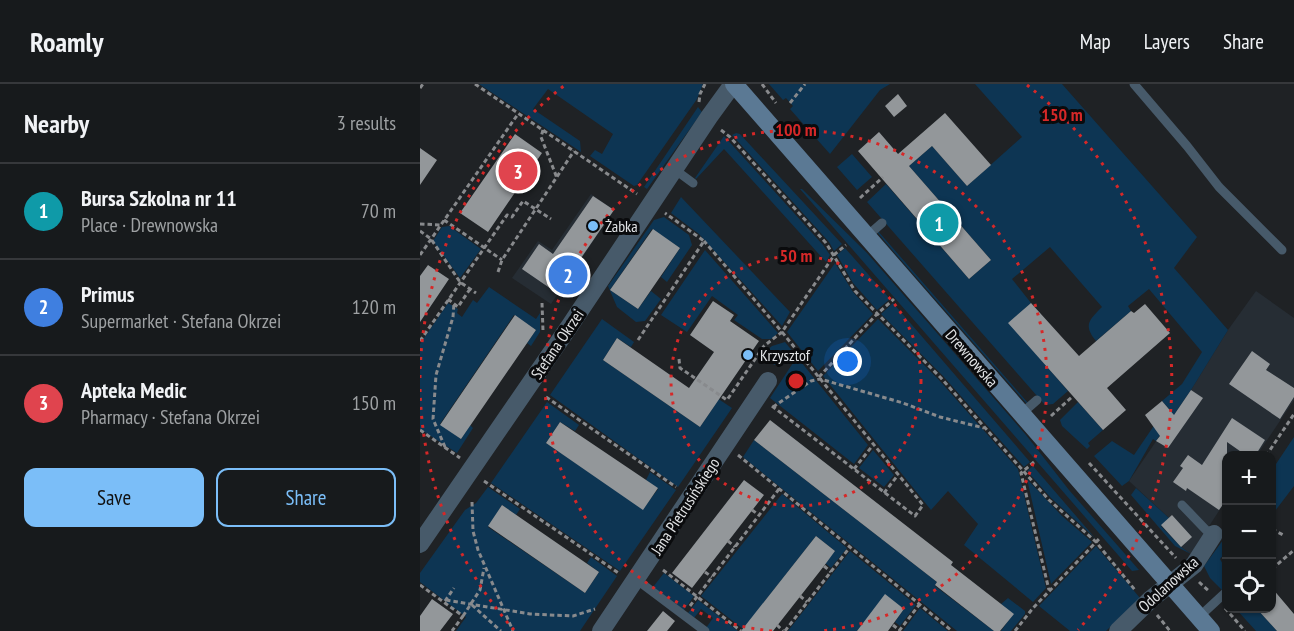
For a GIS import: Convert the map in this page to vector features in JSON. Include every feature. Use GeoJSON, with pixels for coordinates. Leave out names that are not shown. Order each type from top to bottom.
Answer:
{"type":"FeatureCollection","features":[{"type":"Feature","properties":{"kind":"main road","name":"Drewnowska"},"geometry":{"type":"LineString","coordinates":[[734,84],[1205,624]]}},
{"type":"Feature","properties":{"kind":"street","name":"Stefana Okrzei"},"geometry":{"type":"LineString","coordinates":[[420,544],[709,117],[734,84]]}},
{"type":"Feature","properties":{"kind":"street","name":"Jana Pietrusińskiego"},"geometry":{"type":"LineString","coordinates":[[601,631],[629,577],[764,388]]}},
{"type":"Feature","properties":{"kind":"street","name":"Odolanowska"},"geometry":{"type":"LineString","coordinates":[[1118,631],[1151,599],[1194,565],[1214,534]]}},
{"type":"Feature","properties":{"kind":"lane"},"geometry":{"type":"LineString","coordinates":[[1134,84],[1219,187],[1282,250]]}},
{"type":"Feature","properties":{"kind":"lane"},"geometry":{"type":"LineString","coordinates":[[674,169],[693,183]]}},
{"type":"Feature","properties":{"kind":"lane"},"geometry":{"type":"LineString","coordinates":[[866,237],[882,223]]}},
{"type":"Feature","properties":{"kind":"lane"},"geometry":{"type":"LineString","coordinates":[[1021,414],[1037,400]]}},
{"type":"Feature","properties":{"kind":"lane"},"geometry":{"type":"LineString","coordinates":[[1182,505],[1206,530],[1214,534]]}},
{"type":"Feature","properties":{"kind":"lane"},"geometry":{"type":"LineString","coordinates":[[629,577],[705,631]]}},
{"type":"Feature","properties":{"kind":"lane"},"geometry":{"type":"LineString","coordinates":[[1205,624],[1222,599]]}},
{"type":"Feature","properties":{"kind":"path"},"geometry":{"type":"LineString","coordinates":[[420,88],[423,84]]}},
{"type":"Feature","properties":{"kind":"path"},"geometry":{"type":"LineString","coordinates":[[475,84],[651,203],[704,242],[782,332],[923,505],[915,516],[773,407],[764,388]]}},
{"type":"Feature","properties":{"kind":"path"},"geometry":{"type":"LineString","coordinates":[[705,84],[699,101],[715,126],[730,137],[826,243],[850,284],[877,314],[941,378],[1049,500],[1096,542],[1141,596]]}},
{"type":"Feature","properties":{"kind":"path"},"geometry":{"type":"LineString","coordinates":[[790,103],[805,84]]}},
{"type":"Feature","properties":{"kind":"path"},"geometry":{"type":"LineString","coordinates":[[420,255],[518,113]]}},
{"type":"Feature","properties":{"kind":"path"},"geometry":{"type":"LineString","coordinates":[[543,130],[541,137],[557,178]]}},
{"type":"Feature","properties":{"kind":"path"},"geometry":{"type":"LineString","coordinates":[[498,272],[502,260],[574,151]]}},
{"type":"Feature","properties":{"kind":"path"},"geometry":{"type":"LineString","coordinates":[[860,198],[883,177]]}},
{"type":"Feature","properties":{"kind":"path"},"geometry":{"type":"LineString","coordinates":[[420,341],[507,215],[512,217],[523,201],[551,219]]}},
{"type":"Feature","properties":{"kind":"path"},"geometry":{"type":"LineString","coordinates":[[444,220],[502,260]]}},
{"type":"Feature","properties":{"kind":"path"},"geometry":{"type":"LineString","coordinates":[[420,224],[441,225]]}},
{"type":"Feature","properties":{"kind":"path"},"geometry":{"type":"LineString","coordinates":[[420,231],[430,239],[460,282],[476,293]]}},
{"type":"Feature","properties":{"kind":"path"},"geometry":{"type":"LineString","coordinates":[[638,340],[704,242]]}},
{"type":"Feature","properties":{"kind":"path"},"geometry":{"type":"LineString","coordinates":[[679,359],[680,368],[727,400],[764,346],[782,332],[834,256],[846,245]]}},
{"type":"Feature","properties":{"kind":"path"},"geometry":{"type":"LineString","coordinates":[[448,299],[458,307],[470,289]]}},
{"type":"Feature","properties":{"kind":"path"},"geometry":{"type":"LineString","coordinates":[[773,407],[819,378],[877,314],[894,299]]}},
{"type":"Feature","properties":{"kind":"path"},"geometry":{"type":"LineString","coordinates":[[445,448],[433,420],[436,375],[453,317],[454,303]]}},
{"type":"Feature","properties":{"kind":"path"},"geometry":{"type":"LineString","coordinates":[[542,303],[543,331]]}},
{"type":"Feature","properties":{"kind":"path"},"geometry":{"type":"LineString","coordinates":[[819,378],[903,403],[940,417],[986,429]]}},
{"type":"Feature","properties":{"kind":"path"},"geometry":{"type":"LineString","coordinates":[[1051,416],[1073,396]]}},
{"type":"Feature","properties":{"kind":"path"},"geometry":{"type":"LineString","coordinates":[[546,397],[680,490]]}},
{"type":"Feature","properties":{"kind":"path"},"geometry":{"type":"LineString","coordinates":[[1269,451],[1294,414]]}},
{"type":"Feature","properties":{"kind":"path"},"geometry":{"type":"LineString","coordinates":[[420,430],[474,467],[486,483],[629,577]]}},
{"type":"Feature","properties":{"kind":"path"},"geometry":{"type":"LineString","coordinates":[[725,445],[952,631]]}},
{"type":"Feature","properties":{"kind":"path"},"geometry":{"type":"LineString","coordinates":[[854,469],[873,445]]}},
{"type":"Feature","properties":{"kind":"path"},"geometry":{"type":"LineString","coordinates":[[1034,462],[1021,473],[1050,590]]}},
{"type":"Feature","properties":{"kind":"path"},"geometry":{"type":"LineString","coordinates":[[884,493],[898,475]]}},
{"type":"Feature","properties":{"kind":"path"},"geometry":{"type":"LineString","coordinates":[[691,605],[779,489]]}},
{"type":"Feature","properties":{"kind":"path"},"geometry":{"type":"LineString","coordinates":[[472,502],[473,531],[484,567],[513,631]]}},
{"type":"Feature","properties":{"kind":"path"},"geometry":{"type":"LineString","coordinates":[[752,510],[759,516]]}},
{"type":"Feature","properties":{"kind":"path"},"geometry":{"type":"LineString","coordinates":[[1276,531],[1285,536]]}},
{"type":"Feature","properties":{"kind":"path"},"geometry":{"type":"LineString","coordinates":[[1015,631],[1050,590],[1100,538]]}},
{"type":"Feature","properties":{"kind":"path"},"geometry":{"type":"LineString","coordinates":[[728,541],[735,547]]}},
{"type":"Feature","properties":{"kind":"path"},"geometry":{"type":"LineString","coordinates":[[777,626],[784,631],[850,547]]}},
{"type":"Feature","properties":{"kind":"path"},"geometry":{"type":"LineString","coordinates":[[1276,566],[1294,550]]}},
{"type":"Feature","properties":{"kind":"path"},"geometry":{"type":"LineString","coordinates":[[824,566],[831,572]]}},
{"type":"Feature","properties":{"kind":"path"},"geometry":{"type":"LineString","coordinates":[[452,631],[480,590],[484,567]]}},
{"type":"Feature","properties":{"kind":"path"},"geometry":{"type":"LineString","coordinates":[[663,570],[741,631]]}},
{"type":"Feature","properties":{"kind":"path"},"geometry":{"type":"LineString","coordinates":[[705,572],[712,577]]}},
{"type":"Feature","properties":{"kind":"path"},"geometry":{"type":"LineString","coordinates":[[420,585],[463,616]]}},
{"type":"Feature","properties":{"kind":"path"},"geometry":{"type":"LineString","coordinates":[[445,601],[454,588]]}},
{"type":"Feature","properties":{"kind":"path"},"geometry":{"type":"LineString","coordinates":[[800,596],[807,602]]}},
{"type":"Feature","properties":{"kind":"path"},"geometry":{"type":"LineString","coordinates":[[445,601],[530,614],[573,616],[599,607]]}},
{"type":"Feature","properties":{"kind":"path"},"geometry":{"type":"LineString","coordinates":[[471,604],[501,631]]}},
{"type":"Feature","properties":{"kind":"path"},"geometry":{"type":"LineString","coordinates":[[893,625],[899,631],[919,605]]}},
{"type":"Feature","properties":{"kind":"shaded area"},"geometry":{"type":"Polygon","coordinates":[[[479,84],[703,84],[697,99],[637,185],[634,186],[590,156],[595,150],[602,154],[613,134],[548,89],[533,109],[580,141],[581,152],[479,84]]]}},
{"type":"Feature","properties":{"kind":"shaded area"},"geometry":{"type":"Polygon","coordinates":[[[769,84],[890,84],[880,90],[830,154],[790,109],[793,106],[786,98],[783,100],[769,84]]]}},
{"type":"Feature","properties":{"kind":"shaded area"},"geometry":{"type":"Polygon","coordinates":[[[975,84],[1062,84],[1197,237],[1174,268],[1228,330],[1191,390],[1156,441],[1153,439],[1129,481],[1122,486],[1094,456],[1112,441],[1134,455],[1153,427],[1171,411],[1162,401],[1182,384],[1202,352],[1149,289],[1128,306],[1131,311],[1096,341],[1090,331],[1089,323],[1102,307],[1050,247],[1012,279],[1031,303],[1009,323],[1068,391],[1053,404],[1045,405],[867,202],[886,184],[969,279],[991,260],[909,166],[932,146],[967,186],[1022,137],[975,84]]]}},
{"type":"Feature","properties":{"kind":"shaded area"},"geometry":{"type":"Polygon","coordinates":[[[698,107],[702,112],[647,189],[644,187],[698,107]]]}},
{"type":"Feature","properties":{"kind":"shaded area"},"geometry":{"type":"Polygon","coordinates":[[[740,134],[842,244],[834,251],[829,242],[732,135],[740,134]]]}},
{"type":"Feature","properties":{"kind":"shaded area"},"geometry":{"type":"Polygon","coordinates":[[[724,136],[823,245],[830,255],[826,262],[724,149],[695,178],[724,136]]]}},
{"type":"Feature","properties":{"kind":"shaded area"},"geometry":{"type":"Polygon","coordinates":[[[852,154],[872,177],[857,190],[837,167],[852,154]]]}},
{"type":"Feature","properties":{"kind":"shaded area"},"geometry":{"type":"Polygon","coordinates":[[[800,189],[867,253],[1026,435],[1069,490],[1139,570],[1132,571],[800,189]]]}},
{"type":"Feature","properties":{"kind":"shaded area"},"geometry":{"type":"Polygon","coordinates":[[[591,194],[614,210],[551,304],[512,278],[538,241],[552,250],[591,194]]]}},
{"type":"Feature","properties":{"kind":"shaded area"},"geometry":{"type":"Polygon","coordinates":[[[681,197],[790,312],[782,326],[699,234],[671,213],[681,197]]]}},
{"type":"Feature","properties":{"kind":"shaded area"},"geometry":{"type":"Polygon","coordinates":[[[664,217],[689,235],[692,245],[667,282],[661,277],[680,248],[652,229],[610,290],[638,309],[651,291],[661,299],[645,321],[636,322],[617,307],[608,286],[654,220],[664,217]]]}},
{"type":"Feature","properties":{"kind":"shaded area"},"geometry":{"type":"Polygon","coordinates":[[[449,226],[481,249],[460,278],[433,241],[442,227],[449,226]]]}},
{"type":"Feature","properties":{"kind":"shaded area"},"geometry":{"type":"Polygon","coordinates":[[[878,231],[1028,403],[1027,404],[893,251],[878,231]]]}},
{"type":"Feature","properties":{"kind":"shaded area"},"geometry":{"type":"Polygon","coordinates":[[[845,248],[890,299],[877,310],[853,283],[837,255],[845,248]]]}},
{"type":"Feature","properties":{"kind":"shaded area"},"geometry":{"type":"Polygon","coordinates":[[[705,250],[778,333],[771,339],[762,339],[734,320],[738,315],[712,296],[687,332],[661,315],[705,250]]]}},
{"type":"Feature","properties":{"kind":"shaded area"},"geometry":{"type":"Polygon","coordinates":[[[835,263],[853,292],[873,314],[818,371],[787,332],[835,263]]]}},
{"type":"Feature","properties":{"kind":"shaded area"},"geometry":{"type":"Polygon","coordinates":[[[489,287],[536,319],[540,313],[540,332],[531,346],[527,343],[536,330],[514,315],[440,424],[461,439],[470,425],[473,428],[457,453],[420,429],[420,344],[448,303],[458,309],[457,313],[462,317],[473,300],[477,303],[489,287]]]}},
{"type":"Feature","properties":{"kind":"shaded area"},"geometry":{"type":"Polygon","coordinates":[[[1256,291],[1294,318],[1294,400],[1260,451],[1222,451],[1222,506],[1191,554],[1181,547],[1161,525],[1168,517],[1129,481],[1191,390],[1228,330],[1256,291]]]}},
{"type":"Feature","properties":{"kind":"shaded area"},"geometry":{"type":"Polygon","coordinates":[[[893,303],[1030,462],[1024,467],[943,376],[881,314],[893,303]]]}},
{"type":"Feature","properties":{"kind":"shaded area"},"geometry":{"type":"Polygon","coordinates":[[[602,319],[634,342],[631,347],[617,338],[603,360],[700,427],[715,405],[708,392],[732,408],[678,487],[550,395],[602,319]]]}},
{"type":"Feature","properties":{"kind":"shaded area"},"geometry":{"type":"Polygon","coordinates":[[[878,319],[939,380],[1018,469],[1046,588],[1033,602],[964,545],[978,524],[948,491],[931,510],[823,376],[878,319]]]}},
{"type":"Feature","properties":{"kind":"shaded area"},"geometry":{"type":"Polygon","coordinates":[[[785,342],[868,445],[854,464],[770,398],[793,363],[783,356],[775,365],[766,361],[765,352],[772,346],[785,342]]]}},
{"type":"Feature","properties":{"kind":"shaded area"},"geometry":{"type":"Polygon","coordinates":[[[547,402],[579,425],[575,431],[560,422],[546,443],[643,509],[658,489],[646,480],[650,472],[676,490],[620,571],[491,483],[547,402]]]}},
{"type":"Feature","properties":{"kind":"shaded area"},"geometry":{"type":"Polygon","coordinates":[[[1078,402],[1103,430],[1088,443],[1090,446],[1087,449],[1062,426],[1060,420],[1078,402]]]}},
{"type":"Feature","properties":{"kind":"shaded area"},"geometry":{"type":"Polygon","coordinates":[[[1294,437],[1294,486],[1276,510],[1276,505],[1276,464],[1294,437]]]}},
{"type":"Feature","properties":{"kind":"shaded area"},"geometry":{"type":"Polygon","coordinates":[[[754,440],[937,582],[935,586],[994,631],[957,631],[743,457],[754,440]]]}},
{"type":"Feature","properties":{"kind":"shaded area"},"geometry":{"type":"Polygon","coordinates":[[[873,450],[894,475],[884,487],[859,468],[873,450]]]}},
{"type":"Feature","properties":{"kind":"shaded area"},"geometry":{"type":"Polygon","coordinates":[[[1033,466],[1095,538],[1051,498],[1027,471],[1033,466]]]}},
{"type":"Feature","properties":{"kind":"shaded area"},"geometry":{"type":"Polygon","coordinates":[[[1027,479],[1062,516],[1092,542],[1051,584],[1027,479]]]}},
{"type":"Feature","properties":{"kind":"shaded area"},"geometry":{"type":"Polygon","coordinates":[[[488,487],[520,509],[516,515],[502,505],[488,527],[585,593],[599,572],[587,563],[591,557],[617,576],[580,631],[456,631],[466,617],[420,582],[420,573],[465,510],[476,503],[488,487]]]}},
{"type":"Feature","properties":{"kind":"shaded area"},"geometry":{"type":"Polygon","coordinates":[[[1136,488],[1169,518],[1161,526],[1191,554],[1175,546],[1131,495],[1136,488]]]}},
{"type":"Feature","properties":{"kind":"shaded area"},"geometry":{"type":"Polygon","coordinates":[[[782,494],[847,548],[831,568],[825,563],[835,551],[816,536],[743,629],[701,596],[782,494]]]}},
{"type":"Feature","properties":{"kind":"shaded area"},"geometry":{"type":"Polygon","coordinates":[[[1222,541],[1220,559],[1222,590],[1210,578],[1204,566],[1222,541]]]}},
{"type":"Feature","properties":{"kind":"shaded area"},"geometry":{"type":"Polygon","coordinates":[[[1096,546],[1140,598],[1106,631],[1070,631],[1039,606],[1096,546]]]}},
{"type":"Feature","properties":{"kind":"shaded area"},"geometry":{"type":"Polygon","coordinates":[[[850,551],[916,605],[900,626],[895,622],[904,609],[885,595],[857,631],[788,631],[850,551]]]}},
{"type":"Feature","properties":{"kind":"shaded area"},"geometry":{"type":"Polygon","coordinates":[[[664,573],[694,596],[684,610],[653,587],[664,573]]]}},
{"type":"Feature","properties":{"kind":"shaded area"},"geometry":{"type":"Polygon","coordinates":[[[1008,598],[1025,611],[1025,614],[1011,631],[1001,631],[1013,614],[1001,604],[1008,598]]]}},
{"type":"Feature","properties":{"kind":"shaded area"},"geometry":{"type":"Polygon","coordinates":[[[698,600],[738,631],[710,631],[706,628],[713,618],[701,609],[694,618],[688,613],[698,600]]]}},
{"type":"Feature","properties":{"kind":"shaded area"},"geometry":{"type":"Polygon","coordinates":[[[920,608],[948,631],[903,631],[920,608]]]}},
{"type":"Feature","properties":{"kind":"shaded area"},"geometry":{"type":"Polygon","coordinates":[[[1240,613],[1261,613],[1277,631],[1256,631],[1240,613]]]}},
{"type":"Feature","properties":{"kind":"building"},"geometry":{"type":"Polygon","coordinates":[[[898,94],[907,106],[894,117],[885,106],[898,94]]]}},
{"type":"Feature","properties":{"kind":"building"},"geometry":{"type":"Polygon","coordinates":[[[945,113],[991,165],[967,186],[932,146],[909,166],[991,260],[969,279],[858,151],[879,132],[898,154],[945,113]]]}},
{"type":"Feature","properties":{"kind":"building"},"geometry":{"type":"Polygon","coordinates":[[[515,134],[542,153],[488,232],[460,213],[515,134]]]}},
{"type":"Feature","properties":{"kind":"building"},"geometry":{"type":"Polygon","coordinates":[[[420,148],[437,160],[420,185],[420,148]]]}},
{"type":"Feature","properties":{"kind":"building"},"geometry":{"type":"Polygon","coordinates":[[[593,196],[614,210],[557,293],[522,269],[539,244],[553,254],[593,196]]]}},
{"type":"Feature","properties":{"kind":"building"},"geometry":{"type":"Polygon","coordinates":[[[653,229],[680,248],[638,309],[610,290],[653,229]]]}},
{"type":"Feature","properties":{"kind":"building"},"geometry":{"type":"Polygon","coordinates":[[[428,265],[449,279],[420,322],[420,276],[428,265]]]}},
{"type":"Feature","properties":{"kind":"building"},"geometry":{"type":"Polygon","coordinates":[[[713,301],[734,315],[730,321],[759,341],[700,427],[603,360],[617,338],[689,388],[714,352],[690,335],[713,301]]]}},
{"type":"Feature","properties":{"kind":"building"},"geometry":{"type":"Polygon","coordinates":[[[1031,303],[1079,356],[1131,311],[1134,313],[1145,304],[1170,333],[1107,388],[1126,410],[1103,430],[1008,323],[1031,303]]]}},
{"type":"Feature","properties":{"kind":"building"},"geometry":{"type":"Polygon","coordinates":[[[515,315],[536,330],[461,439],[440,425],[515,315]]]}},
{"type":"Feature","properties":{"kind":"building"},"geometry":{"type":"Polygon","coordinates":[[[1252,351],[1270,364],[1266,370],[1294,388],[1294,397],[1280,419],[1229,384],[1252,351]]]}},
{"type":"Feature","properties":{"kind":"building"},"geometry":{"type":"Polygon","coordinates":[[[1191,390],[1203,398],[1168,448],[1156,441],[1160,436],[1145,415],[1162,401],[1174,415],[1191,390]]]}},
{"type":"Feature","properties":{"kind":"building"},"geometry":{"type":"Polygon","coordinates":[[[1232,418],[1265,440],[1258,451],[1240,451],[1227,442],[1227,451],[1222,451],[1222,506],[1219,510],[1187,488],[1186,491],[1173,482],[1183,468],[1180,466],[1188,455],[1202,465],[1232,418]]]}},
{"type":"Feature","properties":{"kind":"building"},"geometry":{"type":"Polygon","coordinates":[[[770,420],[953,562],[951,565],[1014,614],[1000,631],[994,631],[935,585],[937,582],[754,440],[770,420]]]}},
{"type":"Feature","properties":{"kind":"building"},"geometry":{"type":"Polygon","coordinates":[[[560,422],[658,488],[643,510],[546,443],[560,422]]]}},
{"type":"Feature","properties":{"kind":"building"},"geometry":{"type":"Polygon","coordinates":[[[744,480],[764,495],[692,588],[672,573],[744,480]]]}},
{"type":"Feature","properties":{"kind":"building"},"geometry":{"type":"Polygon","coordinates":[[[502,505],[599,572],[585,593],[488,526],[502,505]]]}},
{"type":"Feature","properties":{"kind":"building"},"geometry":{"type":"Polygon","coordinates":[[[1172,515],[1192,537],[1181,547],[1161,525],[1172,515]]]}},
{"type":"Feature","properties":{"kind":"building"},"geometry":{"type":"Polygon","coordinates":[[[816,536],[835,551],[773,631],[741,631],[816,536]]]}},
{"type":"Feature","properties":{"kind":"building"},"geometry":{"type":"Polygon","coordinates":[[[1276,593],[1294,614],[1294,631],[1277,631],[1261,613],[1276,613],[1276,593]]]}},
{"type":"Feature","properties":{"kind":"building"},"geometry":{"type":"Polygon","coordinates":[[[885,594],[904,609],[888,631],[857,631],[885,594]]]}},
{"type":"Feature","properties":{"kind":"building"},"geometry":{"type":"Polygon","coordinates":[[[432,599],[453,614],[440,631],[420,631],[420,616],[432,599]]]}},
{"type":"Feature","properties":{"kind":"building"},"geometry":{"type":"Polygon","coordinates":[[[663,611],[675,621],[667,631],[647,631],[663,611]]]}},
{"type":"Feature","properties":{"kind":"place","name":"Apteka Medic"},"geometry":{"type":"Point","coordinates":[518,171]}},
{"type":"Feature","properties":{"kind":"place","name":"Bursa Szkolna nr 11"},"geometry":{"type":"Point","coordinates":[939,223]}},
{"type":"Feature","properties":{"kind":"place","name":"Żabka"},"geometry":{"type":"Point","coordinates":[593,226]}},
{"type":"Feature","properties":{"kind":"place","name":"Primus"},"geometry":{"type":"Point","coordinates":[568,275]}},
{"type":"Feature","properties":{"kind":"place","name":"Krzysztof"},"geometry":{"type":"Point","coordinates":[748,355]}}]}
